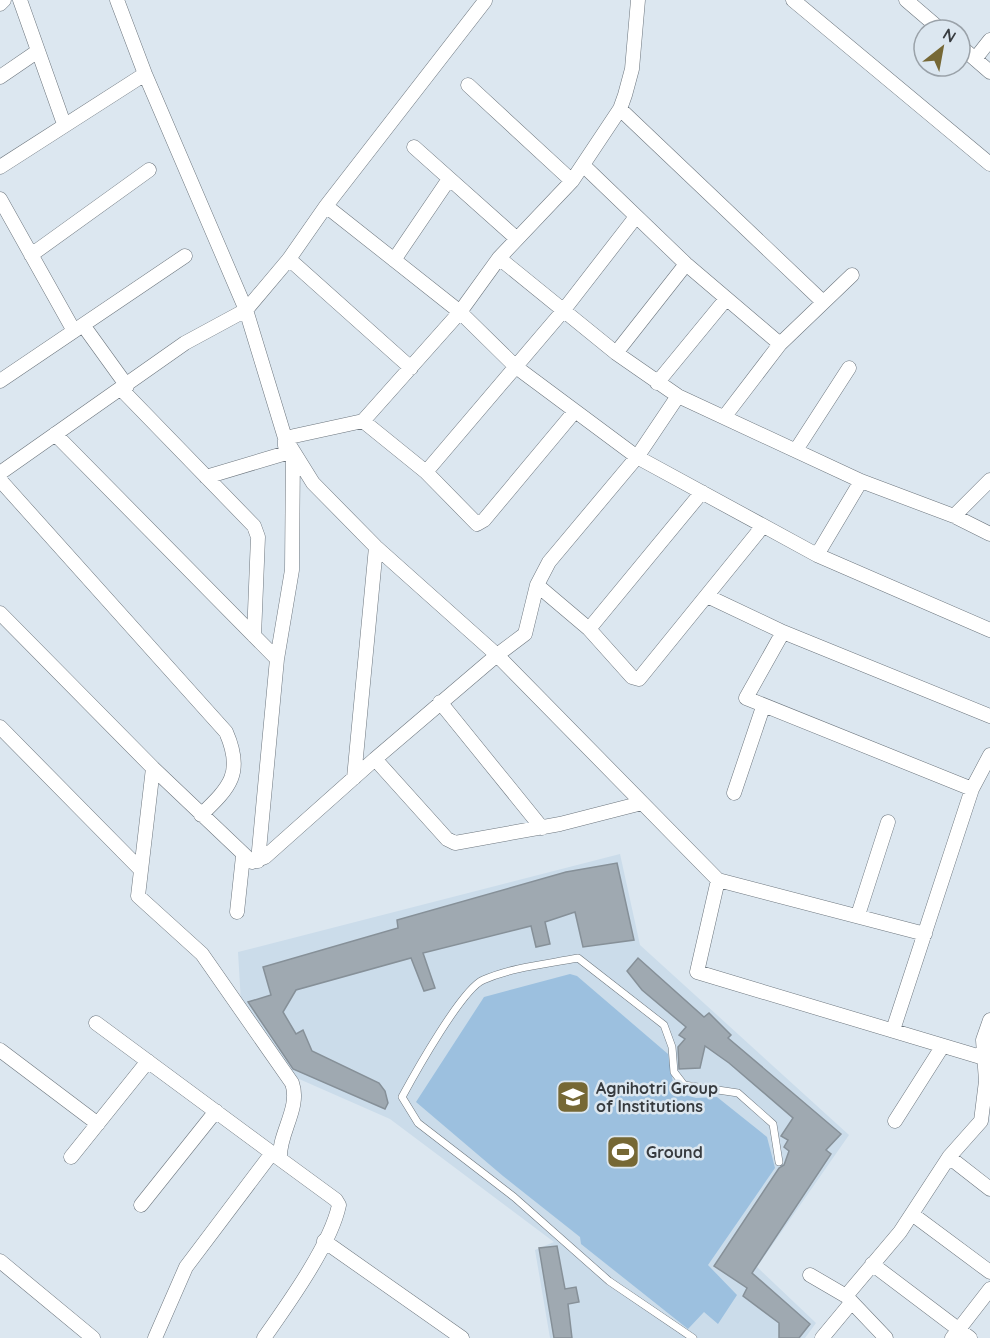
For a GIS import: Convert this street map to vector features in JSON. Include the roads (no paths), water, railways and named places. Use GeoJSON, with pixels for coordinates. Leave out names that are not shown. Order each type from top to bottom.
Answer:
{"type":"FeatureCollection","features":[{"type":"Feature","properties":{"kind":"street"},"geometry":{"type":"LineString","coordinates":[[0,4],[4,0]]}},
{"type":"Feature","properties":{"kind":"street"},"geometry":{"type":"LineString","coordinates":[[20,0],[64,124]]}},
{"type":"Feature","properties":{"kind":"street"},"geometry":{"type":"LineString","coordinates":[[117,0],[145,74],[246,310],[285,438],[292,570],[275,657],[258,861]]}},
{"type":"Feature","properties":{"kind":"street"},"geometry":{"type":"LineString","coordinates":[[285,438],[363,421],[460,312],[516,238],[572,181],[620,109],[632,69],[638,0]]}},
{"type":"Feature","properties":{"kind":"street"},"geometry":{"type":"LineString","coordinates":[[793,0],[990,164]]}},
{"type":"Feature","properties":{"kind":"street"},"geometry":{"type":"LineString","coordinates":[[906,0],[927,18]]}},
{"type":"Feature","properties":{"kind":"street"},"geometry":{"type":"LineString","coordinates":[[0,473],[185,343],[246,310],[289,259],[327,206],[485,1]]}},
{"type":"Feature","properties":{"kind":"street"},"geometry":{"type":"LineString","coordinates":[[975,59],[990,40]]}},
{"type":"Feature","properties":{"kind":"street"},"geometry":{"type":"LineString","coordinates":[[0,77],[38,51]]}},
{"type":"Feature","properties":{"kind":"street"},"geometry":{"type":"LineString","coordinates":[[972,56],[990,72]]}},
{"type":"Feature","properties":{"kind":"street"},"geometry":{"type":"LineString","coordinates":[[0,166],[145,74]]}},
{"type":"Feature","properties":{"kind":"street"},"geometry":{"type":"LineString","coordinates":[[468,85],[572,181]]}},
{"type":"Feature","properties":{"kind":"street"},"geometry":{"type":"LineString","coordinates":[[620,109],[824,302]]}},
{"type":"Feature","properties":{"kind":"street"},"geometry":{"type":"LineString","coordinates":[[414,147],[516,238]]}},
{"type":"Feature","properties":{"kind":"street"},"geometry":{"type":"LineString","coordinates":[[584,166],[635,218],[780,344]]}},
{"type":"Feature","properties":{"kind":"street"},"geometry":{"type":"LineString","coordinates":[[31,255],[149,170]]}},
{"type":"Feature","properties":{"kind":"street"},"geometry":{"type":"LineString","coordinates":[[394,260],[449,178]]}},
{"type":"Feature","properties":{"kind":"street"},"geometry":{"type":"LineString","coordinates":[[0,200],[31,255],[78,328],[124,388],[254,526],[258,537],[256,638]]}},
{"type":"Feature","properties":{"kind":"street"},"geometry":{"type":"LineString","coordinates":[[327,206],[460,312],[516,367],[637,457],[817,555],[990,630]]}},
{"type":"Feature","properties":{"kind":"street"},"geometry":{"type":"LineString","coordinates":[[426,472],[563,311],[635,218]]}},
{"type":"Feature","properties":{"kind":"street"},"geometry":{"type":"LineString","coordinates":[[2,376],[185,256]]}},
{"type":"Feature","properties":{"kind":"street"},"geometry":{"type":"LineString","coordinates":[[499,258],[616,353],[678,396],[861,481],[954,516],[990,534]]}},
{"type":"Feature","properties":{"kind":"street"},"geometry":{"type":"LineString","coordinates":[[289,259],[411,368]]}},
{"type":"Feature","properties":{"kind":"street"},"geometry":{"type":"LineString","coordinates":[[616,353],[686,264]]}},
{"type":"Feature","properties":{"kind":"street"},"geometry":{"type":"LineString","coordinates":[[725,416],[780,344],[852,275]]}},
{"type":"Feature","properties":{"kind":"street"},"geometry":{"type":"LineString","coordinates":[[657,382],[726,298]]}},
{"type":"Feature","properties":{"kind":"street"},"geometry":{"type":"LineString","coordinates":[[796,450],[849,368]]}},
{"type":"Feature","properties":{"kind":"street"},"geometry":{"type":"LineString","coordinates":[[0,613],[243,856],[252,862],[258,861],[440,702],[525,634],[537,585],[553,556],[637,457],[678,396]]}},
{"type":"Feature","properties":{"kind":"street"},"geometry":{"type":"LineString","coordinates":[[363,421],[426,472],[473,522],[480,524],[575,411]]}},
{"type":"Feature","properties":{"kind":"street"},"geometry":{"type":"LineString","coordinates":[[55,434],[275,657]]}},
{"type":"Feature","properties":{"kind":"street"},"geometry":{"type":"LineString","coordinates":[[206,477],[286,453]]}},
{"type":"Feature","properties":{"kind":"street"},"geometry":{"type":"LineString","coordinates":[[286,453],[376,547],[496,655],[718,880],[925,934]]}},
{"type":"Feature","properties":{"kind":"street"},"geometry":{"type":"LineString","coordinates":[[0,480],[226,732],[232,746],[234,768],[231,783],[201,815]]}},
{"type":"Feature","properties":{"kind":"street"},"geometry":{"type":"LineString","coordinates":[[954,516],[990,480]]}},
{"type":"Feature","properties":{"kind":"street"},"geometry":{"type":"LineString","coordinates":[[817,555],[861,481]]}},
{"type":"Feature","properties":{"kind":"street"},"geometry":{"type":"LineString","coordinates":[[589,629],[702,492]]}},
{"type":"Feature","properties":{"kind":"street"},"geometry":{"type":"LineString","coordinates":[[537,585],[589,629],[632,677],[639,679],[763,526]]}},
{"type":"Feature","properties":{"kind":"street"},"geometry":{"type":"LineString","coordinates":[[354,778],[376,547]]}},
{"type":"Feature","properties":{"kind":"street"},"geometry":{"type":"LineString","coordinates":[[707,596],[783,632],[990,716]]}},
{"type":"Feature","properties":{"kind":"street"},"geometry":{"type":"LineString","coordinates":[[783,632],[745,697],[763,707],[972,789]]}},
{"type":"Feature","properties":{"kind":"street"},"geometry":{"type":"LineString","coordinates":[[440,702],[542,828]]}},
{"type":"Feature","properties":{"kind":"street"},"geometry":{"type":"LineString","coordinates":[[734,793],[763,707]]}},
{"type":"Feature","properties":{"kind":"street"},"geometry":{"type":"LineString","coordinates":[[0,727],[139,868]]}},
{"type":"Feature","properties":{"kind":"street"},"geometry":{"type":"LineString","coordinates":[[893,1030],[972,789],[990,754]]}},
{"type":"Feature","properties":{"kind":"street"},"geometry":{"type":"LineString","coordinates":[[375,759],[451,842],[461,843],[542,828],[642,804]]}},
{"type":"Feature","properties":{"kind":"street"},"geometry":{"type":"LineString","coordinates":[[153,768],[139,868],[137,891],[140,899],[202,954],[292,1083],[294,1091],[290,1116],[276,1156],[186,1267],[155,1338]]}},
{"type":"Feature","properties":{"kind":"street"},"geometry":{"type":"LineString","coordinates":[[858,915],[888,822]]}},
{"type":"Feature","properties":{"kind":"street"},"geometry":{"type":"LineString","coordinates":[[237,912],[243,856]]}},
{"type":"Feature","properties":{"kind":"street"},"geometry":{"type":"LineString","coordinates":[[718,880],[697,972],[984,1058]]}},
{"type":"Feature","properties":{"kind":"street"},"geometry":{"type":"LineString","coordinates":[[822,1338],[872,1264],[912,1214],[949,1157],[981,1120],[987,1096],[983,1040],[990,1020]]}},
{"type":"Feature","properties":{"kind":"street"},"geometry":{"type":"LineString","coordinates":[[96,1023],[336,1200],[339,1205],[336,1218],[324,1241],[264,1338]]}},
{"type":"Feature","properties":{"kind":"street"},"geometry":{"type":"LineString","coordinates":[[895,1121],[942,1047]]}},
{"type":"Feature","properties":{"kind":"street"},"geometry":{"type":"LineString","coordinates":[[0,1050],[98,1124]]}},
{"type":"Feature","properties":{"kind":"street"},"geometry":{"type":"LineString","coordinates":[[71,1157],[148,1061]]}},
{"type":"Feature","properties":{"kind":"street"},"geometry":{"type":"LineString","coordinates":[[141,1205],[216,1111]]}},
{"type":"Feature","properties":{"kind":"street"},"geometry":{"type":"LineString","coordinates":[[949,1157],[990,1189]]}},
{"type":"Feature","properties":{"kind":"street"},"geometry":{"type":"LineString","coordinates":[[912,1214],[990,1272]]}},
{"type":"Feature","properties":{"kind":"street"},"geometry":{"type":"LineString","coordinates":[[324,1241],[443,1333],[462,1338]]}},
{"type":"Feature","properties":{"kind":"street"},"geometry":{"type":"LineString","coordinates":[[0,1262],[93,1338]]}},
{"type":"Feature","properties":{"kind":"street"},"geometry":{"type":"LineString","coordinates":[[872,1264],[960,1335],[990,1289]]}},
{"type":"Feature","properties":{"kind":"street"},"geometry":{"type":"LineString","coordinates":[[810,1275],[848,1299],[886,1338]]}},
{"type":"Feature","properties":{"kind":"lane"},"geometry":{"type":"LineString","coordinates":[[693,1338],[609,1281],[514,1197],[418,1123],[402,1097],[457,1007],[481,980],[524,968],[578,958],[664,1025],[672,1047],[674,1072],[684,1085],[738,1093],[773,1124],[779,1162]]}},
{"type":"Feature","properties":{"kind":"place","name":"Agnihotri Group of Institutions"},"geometry":{"type":"Point","coordinates":[573,1097]}},
{"type":"Feature","properties":{"kind":"place","name":"Ground"},"geometry":{"type":"Point","coordinates":[623,1152]}}]}
